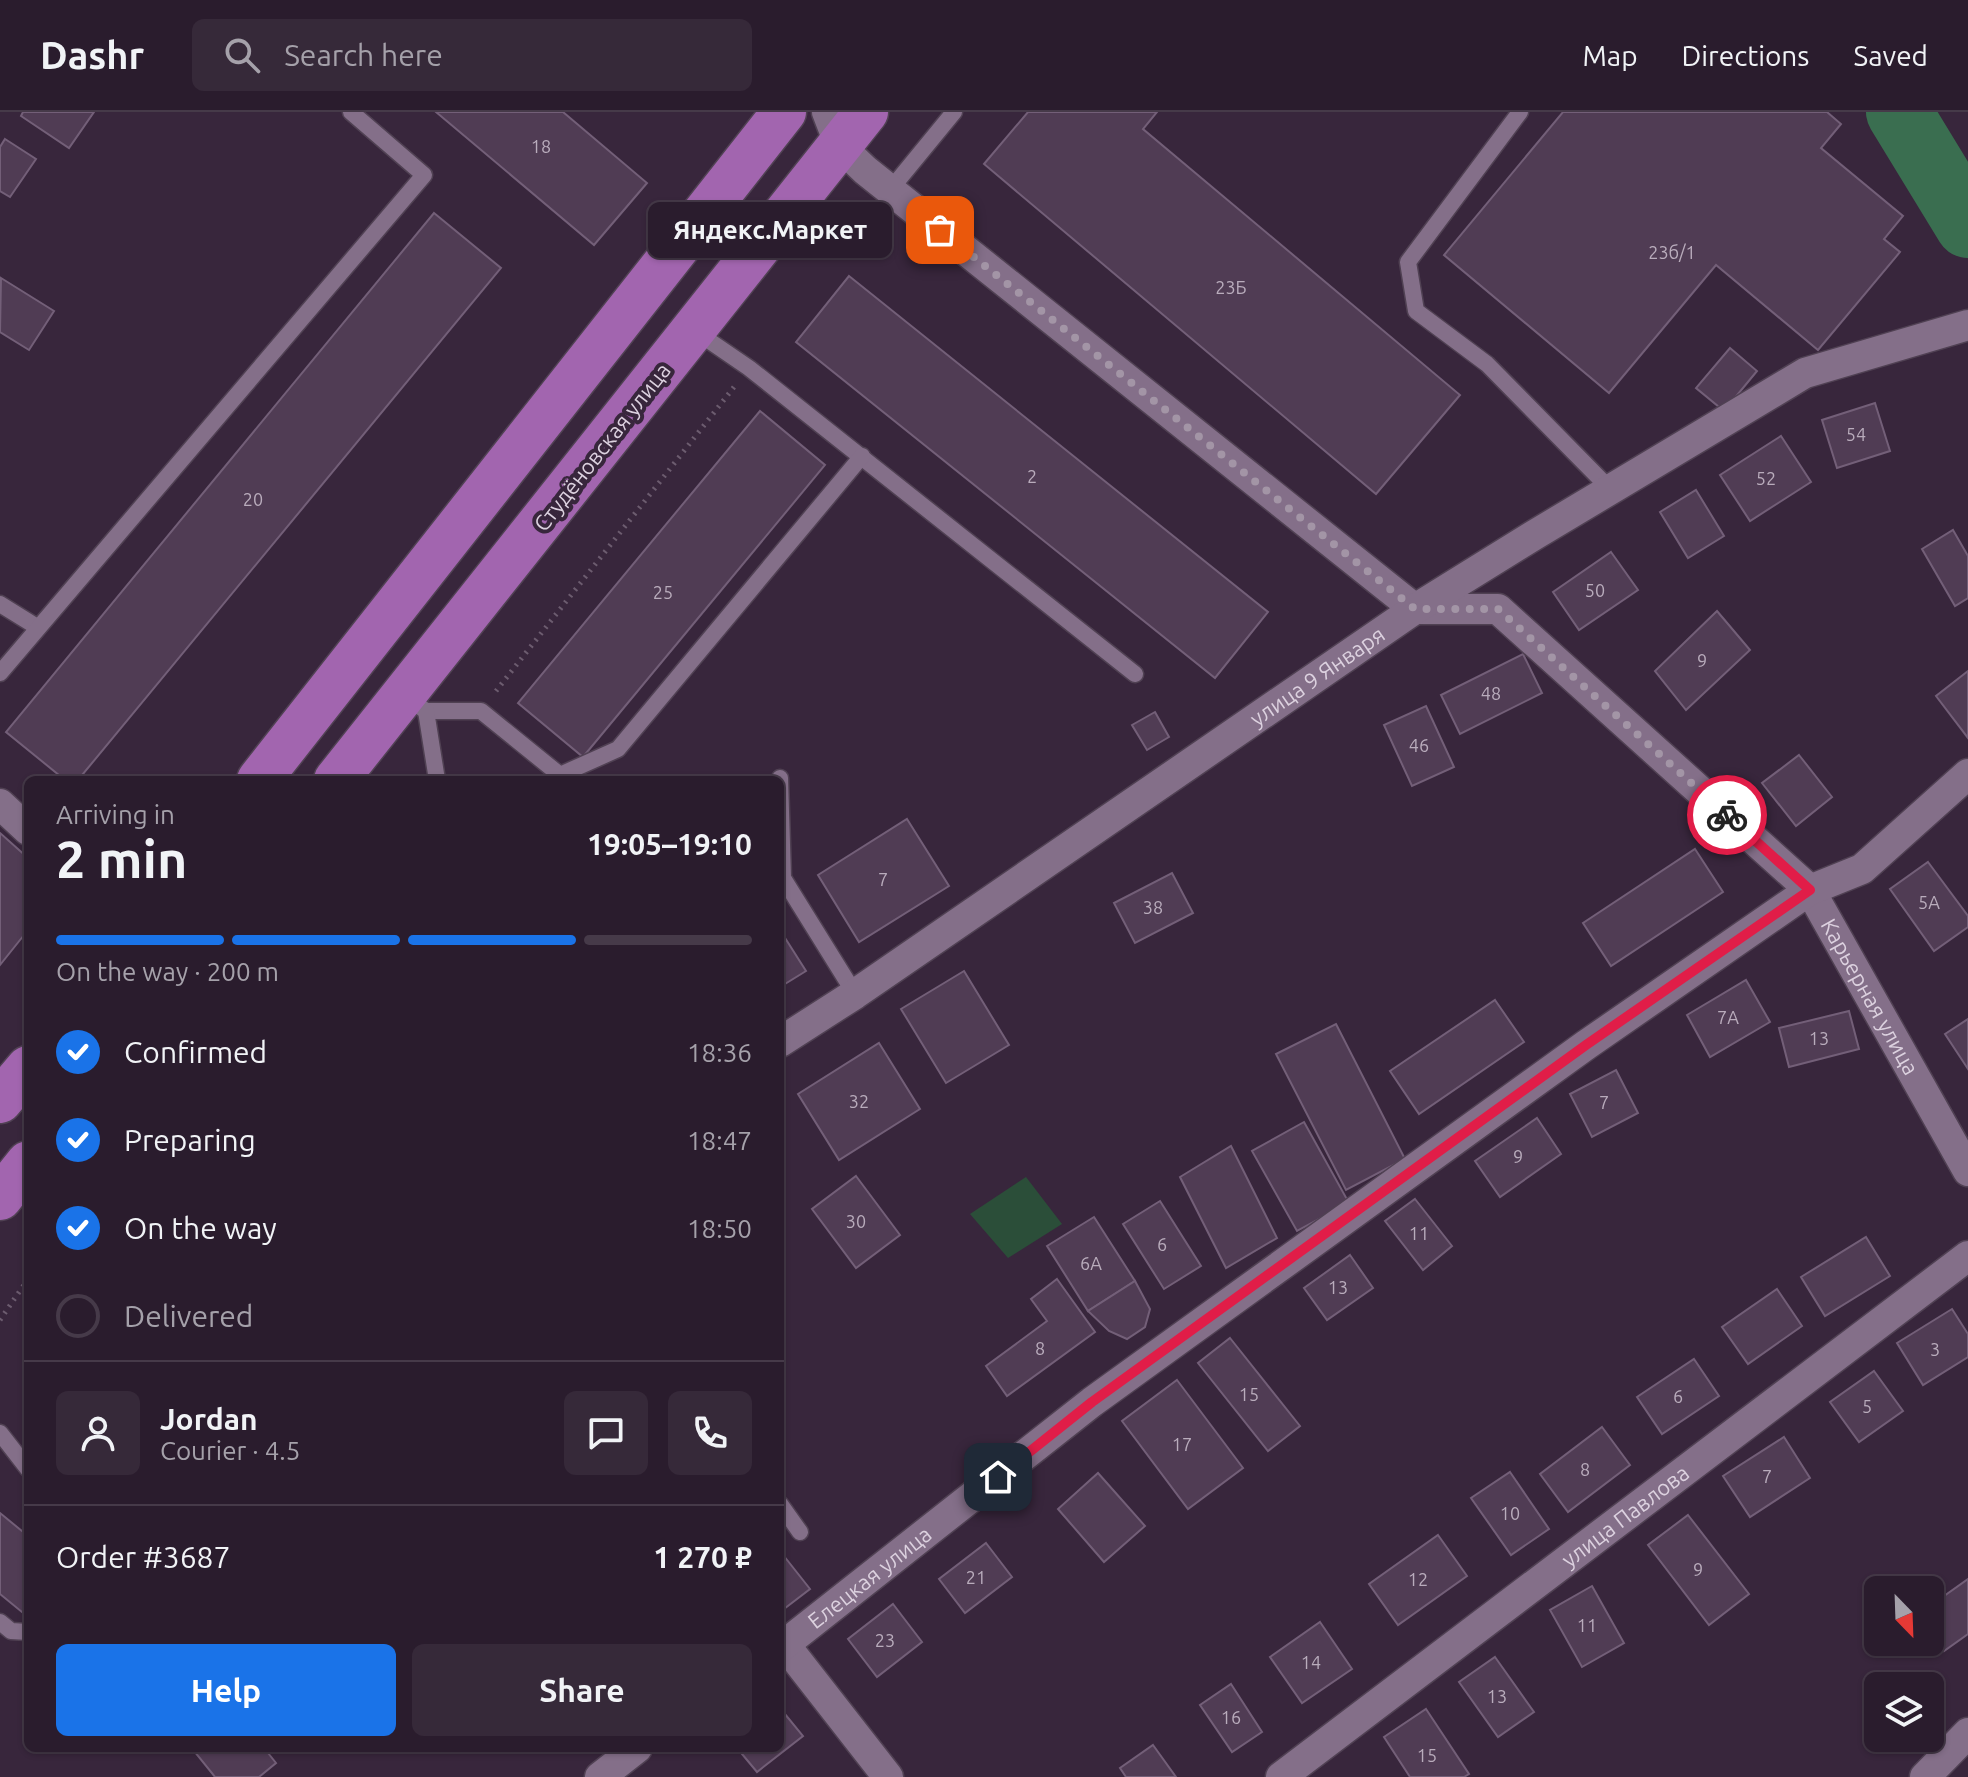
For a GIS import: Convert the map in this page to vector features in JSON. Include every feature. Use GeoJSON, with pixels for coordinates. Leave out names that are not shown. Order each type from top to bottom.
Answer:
{"type":"FeatureCollection","features":[{"type":"Feature","properties":{"kind":"main road"},"geometry":{"type":"LineString","coordinates":[[262,776],[784,112]]}},
{"type":"Feature","properties":{"kind":"main road","name":"Студёновская улица"},"geometry":{"type":"LineString","coordinates":[[340,776],[415,703],[695,331],[803,195],[844,123]]}},
{"type":"Feature","properties":{"kind":"main road"},"geometry":{"type":"LineString","coordinates":[[751,155],[794,148],[809,157],[803,195]]}},
{"type":"Feature","properties":{"kind":"main road"},"geometry":{"type":"LineString","coordinates":[[0,1101],[24,1073]]}},
{"type":"Feature","properties":{"kind":"main road"},"geometry":{"type":"LineString","coordinates":[[0,1198],[24,1168]]}},
{"type":"Feature","properties":{"kind":"street"},"geometry":{"type":"LineString","coordinates":[[844,123],[890,190],[1415,609]]}},
{"type":"Feature","properties":{"kind":"street","name":"улица 9 Января"},"geometry":{"type":"LineString","coordinates":[[784,1039],[855,994],[1415,609],[1611,490],[1805,373],[1968,325]]}},
{"type":"Feature","properties":{"kind":"street","name":"Карьерная улица"},"geometry":{"type":"LineString","coordinates":[[1415,609],[1498,609],[1810,890],[1968,1171]]}},
{"type":"Feature","properties":{"kind":"street","name":"Елецкая улица"},"geometry":{"type":"LineString","coordinates":[[784,1645],[1092,1402],[1586,1045],[1810,890],[1862,869],[1968,774]]}},
{"type":"Feature","properties":{"kind":"street"},"geometry":{"type":"LineString","coordinates":[[0,804],[24,826]]}},
{"type":"Feature","properties":{"kind":"street","name":"улица Павлова"},"geometry":{"type":"LineString","coordinates":[[1281,1777],[1968,1256]]}},
{"type":"Feature","properties":{"kind":"street"},"geometry":{"type":"LineString","coordinates":[[784,1649],[888,1777]]}},
{"type":"Feature","properties":{"kind":"street"},"geometry":{"type":"LineString","coordinates":[[1925,1777],[1968,1733]]}},
{"type":"Feature","properties":{"kind":"street"},"geometry":{"type":"LineString","coordinates":[[600,1777],[632,1752]]}},
{"type":"Feature","properties":{"kind":"lane"},"geometry":{"type":"LineString","coordinates":[[0,673],[424,175],[351,112]]}},
{"type":"Feature","properties":{"kind":"lane"},"geometry":{"type":"LineString","coordinates":[[890,190],[954,112]]}},
{"type":"Feature","properties":{"kind":"lane"},"geometry":{"type":"LineString","coordinates":[[1520,112],[1408,262],[1416,311],[1487,364],[1611,490]]}},
{"type":"Feature","properties":{"kind":"lane"},"geometry":{"type":"LineString","coordinates":[[695,331],[749,368],[862,456],[1135,674]]}},
{"type":"Feature","properties":{"kind":"lane"},"geometry":{"type":"LineString","coordinates":[[562,776],[618,749],[862,456]]}},
{"type":"Feature","properties":{"kind":"lane"},"geometry":{"type":"LineString","coordinates":[[0,604],[37,627]]}},
{"type":"Feature","properties":{"kind":"lane"},"geometry":{"type":"LineString","coordinates":[[436,776],[415,703],[481,711],[556,776]]}},
{"type":"Feature","properties":{"kind":"lane"},"geometry":{"type":"LineString","coordinates":[[784,880],[855,994]]}},
{"type":"Feature","properties":{"kind":"lane"},"geometry":{"type":"LineString","coordinates":[[0,1433],[24,1464]]}},
{"type":"Feature","properties":{"kind":"lane"},"geometry":{"type":"LineString","coordinates":[[784,1510],[800,1532]]}},
{"type":"Feature","properties":{"kind":"lane"},"geometry":{"type":"LineString","coordinates":[[0,1622],[11,1631],[24,1632]]}},
{"type":"Feature","properties":{"kind":"path"},"geometry":{"type":"LineString","coordinates":[[481,711],[749,368]]}},
{"type":"Feature","properties":{"kind":"path"},"geometry":{"type":"LineString","coordinates":[[0,1320],[24,1285]]}},
{"type":"Feature","properties":{"kind":"green space"},"geometry":{"type":"Polygon","coordinates":[[[1026,1177],[1062,1224],[1008,1258],[970,1214],[1026,1177]]]}},
{"type":"Feature","properties":{"kind":"building"},"geometry":{"type":"Polygon","coordinates":[[[23,112],[94,112],[69,148],[21,116],[23,112]]]}},
{"type":"Feature","properties":{"kind":"building"},"geometry":{"type":"Polygon","coordinates":[[[436,112],[563,112],[647,183],[594,245],[436,112]]]}},
{"type":"Feature","properties":{"kind":"building"},"geometry":{"type":"Polygon","coordinates":[[[1028,112],[1157,112],[1143,129],[1460,395],[1376,494],[984,164],[1028,112]]]}},
{"type":"Feature","properties":{"kind":"building"},"geometry":{"type":"Polygon","coordinates":[[[1563,112],[1827,112],[1841,124],[1821,148],[1903,216],[1884,239],[1900,252],[1818,350],[1716,265],[1609,393],[1444,255],[1563,112]]]}},
{"type":"Feature","properties":{"kind":"building"},"geometry":{"type":"Polygon","coordinates":[[[5,139],[36,159],[10,197],[0,191],[0,147],[5,139]]]}},
{"type":"Feature","properties":{"kind":"building"},"geometry":{"type":"Polygon","coordinates":[[[434,213],[501,268],[81,776],[60,776],[6,732],[434,213]]]}},
{"type":"Feature","properties":{"kind":"building"},"geometry":{"type":"Polygon","coordinates":[[[849,276],[1268,612],[1215,678],[796,342],[849,276]]]}},
{"type":"Feature","properties":{"kind":"building"},"geometry":{"type":"Polygon","coordinates":[[[1,278],[54,311],[29,350],[0,332],[1,278]]]}},
{"type":"Feature","properties":{"kind":"building"},"geometry":{"type":"Polygon","coordinates":[[[1730,348],[1757,371],[1724,411],[1696,388],[1730,348]]]}},
{"type":"Feature","properties":{"kind":"building"},"geometry":{"type":"Polygon","coordinates":[[[1875,403],[1890,451],[1837,468],[1822,420],[1875,403]]]}},
{"type":"Feature","properties":{"kind":"building"},"geometry":{"type":"Polygon","coordinates":[[[760,411],[825,465],[583,757],[518,703],[760,411]]]}},
{"type":"Feature","properties":{"kind":"building"},"geometry":{"type":"Polygon","coordinates":[[[1781,436],[1811,482],[1750,521],[1720,475],[1781,436]]]}},
{"type":"Feature","properties":{"kind":"building"},"geometry":{"type":"Polygon","coordinates":[[[1696,490],[1724,536],[1688,558],[1660,512],[1696,490]]]}},
{"type":"Feature","properties":{"kind":"building"},"geometry":{"type":"Polygon","coordinates":[[[1953,530],[1968,556],[1968,598],[1955,606],[1922,549],[1953,530]]]}},
{"type":"Feature","properties":{"kind":"building"},"geometry":{"type":"Polygon","coordinates":[[[1611,552],[1638,590],[1579,630],[1553,592],[1611,552]]]}},
{"type":"Feature","properties":{"kind":"building"},"geometry":{"type":"Polygon","coordinates":[[[1717,611],[1750,650],[1686,710],[1655,671],[1717,611]]]}},
{"type":"Feature","properties":{"kind":"building"},"geometry":{"type":"Polygon","coordinates":[[[1523,654],[1542,693],[1460,734],[1441,695],[1523,654]]]}},
{"type":"Feature","properties":{"kind":"building"},"geometry":{"type":"Polygon","coordinates":[[[1968,671],[1968,738],[1936,696],[1968,671]]]}},
{"type":"Feature","properties":{"kind":"building"},"geometry":{"type":"Polygon","coordinates":[[[1426,706],[1454,767],[1412,786],[1384,725],[1426,706]]]}},
{"type":"Feature","properties":{"kind":"building"},"geometry":{"type":"Polygon","coordinates":[[[1155,712],[1169,737],[1147,750],[1132,725],[1155,712]]]}},
{"type":"Feature","properties":{"kind":"building"},"geometry":{"type":"Polygon","coordinates":[[[1799,755],[1832,797],[1796,826],[1762,783],[1799,755]]]}},
{"type":"Feature","properties":{"kind":"building"},"geometry":{"type":"Polygon","coordinates":[[[907,819],[949,886],[859,942],[818,875],[907,819]]]}},
{"type":"Feature","properties":{"kind":"building"},"geometry":{"type":"Polygon","coordinates":[[[0,833],[24,854],[24,935],[0,965],[0,833]]]}},
{"type":"Feature","properties":{"kind":"building"},"geometry":{"type":"Polygon","coordinates":[[[1695,849],[1723,892],[1611,966],[1583,923],[1695,849]]]}},
{"type":"Feature","properties":{"kind":"building"},"geometry":{"type":"Polygon","coordinates":[[[1928,862],[1968,916],[1968,927],[1934,951],[1890,889],[1928,862]]]}},
{"type":"Feature","properties":{"kind":"building"},"geometry":{"type":"Polygon","coordinates":[[[1172,873],[1193,913],[1135,943],[1114,903],[1172,873]]]}},
{"type":"Feature","properties":{"kind":"building"},"geometry":{"type":"Polygon","coordinates":[[[784,936],[806,971],[784,985],[784,936]]]}},
{"type":"Feature","properties":{"kind":"building"},"geometry":{"type":"Polygon","coordinates":[[[964,971],[1009,1045],[946,1083],[901,1009],[964,971]]]}},
{"type":"Feature","properties":{"kind":"building"},"geometry":{"type":"Polygon","coordinates":[[[1746,980],[1770,1022],[1710,1057],[1687,1015],[1746,980]]]}},
{"type":"Feature","properties":{"kind":"building"},"geometry":{"type":"Polygon","coordinates":[[[1495,1000],[1524,1042],[1419,1114],[1390,1071],[1495,1000]]]}},
{"type":"Feature","properties":{"kind":"building"},"geometry":{"type":"Polygon","coordinates":[[[1849,1011],[1859,1049],[1789,1067],[1779,1028],[1849,1011]]]}},
{"type":"Feature","properties":{"kind":"building"},"geometry":{"type":"Polygon","coordinates":[[[1968,1019],[1968,1069],[1945,1034],[1968,1019]]]}},
{"type":"Feature","properties":{"kind":"building"},"geometry":{"type":"Polygon","coordinates":[[[1336,1024],[1405,1159],[1346,1190],[1276,1054],[1336,1024]]]}},
{"type":"Feature","properties":{"kind":"building"},"geometry":{"type":"Polygon","coordinates":[[[879,1043],[920,1109],[839,1160],[798,1094],[879,1043]]]}},
{"type":"Feature","properties":{"kind":"building"},"geometry":{"type":"Polygon","coordinates":[[[1616,1070],[1638,1113],[1592,1137],[1570,1094],[1616,1070]]]}},
{"type":"Feature","properties":{"kind":"building"},"geometry":{"type":"Polygon","coordinates":[[[1537,1118],[1561,1154],[1500,1197],[1475,1161],[1537,1118]]]}},
{"type":"Feature","properties":{"kind":"building"},"geometry":{"type":"Polygon","coordinates":[[[1304,1122],[1349,1203],[1297,1231],[1252,1151],[1304,1122]]]}},
{"type":"Feature","properties":{"kind":"building"},"geometry":{"type":"Polygon","coordinates":[[[1231,1146],[1277,1238],[1226,1268],[1180,1177],[1231,1146]]]}},
{"type":"Feature","properties":{"kind":"building"},"geometry":{"type":"Polygon","coordinates":[[[856,1176],[900,1235],[856,1268],[812,1209],[856,1176]]]}},
{"type":"Feature","properties":{"kind":"building"},"geometry":{"type":"Polygon","coordinates":[[[1415,1199],[1452,1246],[1423,1270],[1385,1221],[1415,1199]]]}},
{"type":"Feature","properties":{"kind":"building"},"geometry":{"type":"Polygon","coordinates":[[[1160,1201],[1201,1266],[1164,1289],[1123,1224],[1160,1201]]]}},
{"type":"Feature","properties":{"kind":"building"},"geometry":{"type":"Polygon","coordinates":[[[1094,1217],[1135,1281],[1088,1311],[1047,1246],[1094,1217]]]}},
{"type":"Feature","properties":{"kind":"building"},"geometry":{"type":"Polygon","coordinates":[[[1866,1237],[1890,1276],[1825,1316],[1801,1277],[1866,1237]]]}},
{"type":"Feature","properties":{"kind":"building"},"geometry":{"type":"Polygon","coordinates":[[[1350,1255],[1373,1288],[1327,1320],[1304,1288],[1350,1255]]]}},
{"type":"Feature","properties":{"kind":"building"},"geometry":{"type":"Polygon","coordinates":[[[1057,1279],[1095,1332],[1007,1396],[986,1366],[1047,1321],[1031,1299],[1057,1279]]]}},
{"type":"Feature","properties":{"kind":"building"},"geometry":{"type":"Polygon","coordinates":[[[1135,1281],[1150,1309],[1145,1327],[1127,1339],[1109,1331],[1088,1311],[1135,1281]]]}},
{"type":"Feature","properties":{"kind":"building"},"geometry":{"type":"Polygon","coordinates":[[[1777,1289],[1802,1326],[1748,1364],[1722,1327],[1777,1289]]]}},
{"type":"Feature","properties":{"kind":"building"},"geometry":{"type":"Polygon","coordinates":[[[1952,1309],[1968,1334],[1968,1357],[1923,1385],[1897,1343],[1952,1309]]]}},
{"type":"Feature","properties":{"kind":"building"},"geometry":{"type":"Polygon","coordinates":[[[1230,1338],[1300,1426],[1268,1451],[1198,1363],[1230,1338]]]}},
{"type":"Feature","properties":{"kind":"building"},"geometry":{"type":"Polygon","coordinates":[[[1694,1359],[1719,1396],[1662,1434],[1637,1397],[1694,1359]]]}},
{"type":"Feature","properties":{"kind":"building"},"geometry":{"type":"Polygon","coordinates":[[[1874,1371],[1903,1411],[1859,1442],[1830,1402],[1874,1371]]]}},
{"type":"Feature","properties":{"kind":"building"},"geometry":{"type":"Polygon","coordinates":[[[1177,1380],[1243,1468],[1188,1509],[1122,1421],[1177,1380]]]}},
{"type":"Feature","properties":{"kind":"building"},"geometry":{"type":"Polygon","coordinates":[[[1602,1427],[1630,1465],[1568,1512],[1540,1474],[1602,1427]]]}},
{"type":"Feature","properties":{"kind":"building"},"geometry":{"type":"Polygon","coordinates":[[[1784,1437],[1810,1478],[1750,1517],[1723,1476],[1784,1437]]]}},
{"type":"Feature","properties":{"kind":"building"},"geometry":{"type":"Polygon","coordinates":[[[1510,1472],[1549,1529],[1511,1555],[1471,1498],[1510,1472]]]}},
{"type":"Feature","properties":{"kind":"building"},"geometry":{"type":"Polygon","coordinates":[[[1098,1473],[1145,1526],[1104,1562],[1058,1509],[1098,1473]]]}},
{"type":"Feature","properties":{"kind":"building"},"geometry":{"type":"Polygon","coordinates":[[[0,1513],[24,1533],[24,1614],[0,1594],[0,1513]]]}},
{"type":"Feature","properties":{"kind":"building"},"geometry":{"type":"Polygon","coordinates":[[[1688,1515],[1749,1594],[1709,1625],[1648,1545],[1688,1515]]]}},
{"type":"Feature","properties":{"kind":"building"},"geometry":{"type":"Polygon","coordinates":[[[1438,1535],[1467,1576],[1398,1625],[1369,1584],[1438,1535]]]}},
{"type":"Feature","properties":{"kind":"building"},"geometry":{"type":"Polygon","coordinates":[[[986,1543],[1012,1577],[965,1613],[939,1579],[986,1543]]]}},
{"type":"Feature","properties":{"kind":"building"},"geometry":{"type":"Polygon","coordinates":[[[784,1556],[810,1589],[784,1609],[784,1556]]]}},
{"type":"Feature","properties":{"kind":"building"},"geometry":{"type":"Polygon","coordinates":[[[1968,1579],[1968,1634],[1944,1651],[1944,1596],[1968,1579]]]}},
{"type":"Feature","properties":{"kind":"building"},"geometry":{"type":"Polygon","coordinates":[[[1592,1586],[1624,1643],[1582,1667],[1550,1610],[1592,1586]]]}},
{"type":"Feature","properties":{"kind":"building"},"geometry":{"type":"Polygon","coordinates":[[[893,1604],[922,1642],[877,1677],[848,1639],[893,1604]]]}},
{"type":"Feature","properties":{"kind":"building"},"geometry":{"type":"Polygon","coordinates":[[[1320,1622],[1352,1669],[1302,1703],[1270,1657],[1320,1622]]]}},
{"type":"Feature","properties":{"kind":"building"},"geometry":{"type":"Polygon","coordinates":[[[1495,1657],[1534,1712],[1498,1737],[1459,1682],[1495,1657]]]}},
{"type":"Feature","properties":{"kind":"building"},"geometry":{"type":"Polygon","coordinates":[[[1231,1684],[1262,1732],[1232,1752],[1200,1705],[1231,1684]]]}},
{"type":"Feature","properties":{"kind":"building"},"geometry":{"type":"Polygon","coordinates":[[[1426,1709],[1469,1774],[1464,1777],[1410,1777],[1384,1737],[1426,1709]]]}},
{"type":"Feature","properties":{"kind":"building"},"geometry":{"type":"Polygon","coordinates":[[[784,1713],[803,1736],[784,1751],[784,1713]]]}},
{"type":"Feature","properties":{"kind":"building"},"geometry":{"type":"Polygon","coordinates":[[[1153,1745],[1176,1777],[1126,1777],[1120,1768],[1153,1745]]]}},
{"type":"Feature","properties":{"kind":"building"},"geometry":{"type":"Polygon","coordinates":[[[195,1752],[267,1752],[276,1763],[259,1777],[215,1777],[195,1752]]]}},
{"type":"Feature","properties":{"kind":"building"},"geometry":{"type":"Polygon","coordinates":[[[740,1752],[783,1752],[757,1772],[740,1752]]]}},
{"type":"Feature","properties":{"kind":"waterway"},"geometry":{"type":"LineString","coordinates":[[1899,112],[1968,225]]}},
{"type":"Feature","properties":{"kind":"way so far"},"geometry":{"type":"LineString","coordinates":[[940,230],[1415,609],[1498,609],[1727,815]]}},
{"type":"Feature","properties":{"kind":"place","name":"Яндекс.Маркет"},"geometry":{"type":"Point","coordinates":[940,230]}},
{"type":"Feature","properties":{"kind":"route"},"geometry":{"type":"LineString","coordinates":[[998,1477],[1092,1402],[1586,1045],[1810,890],[1727,815]]}}]}
